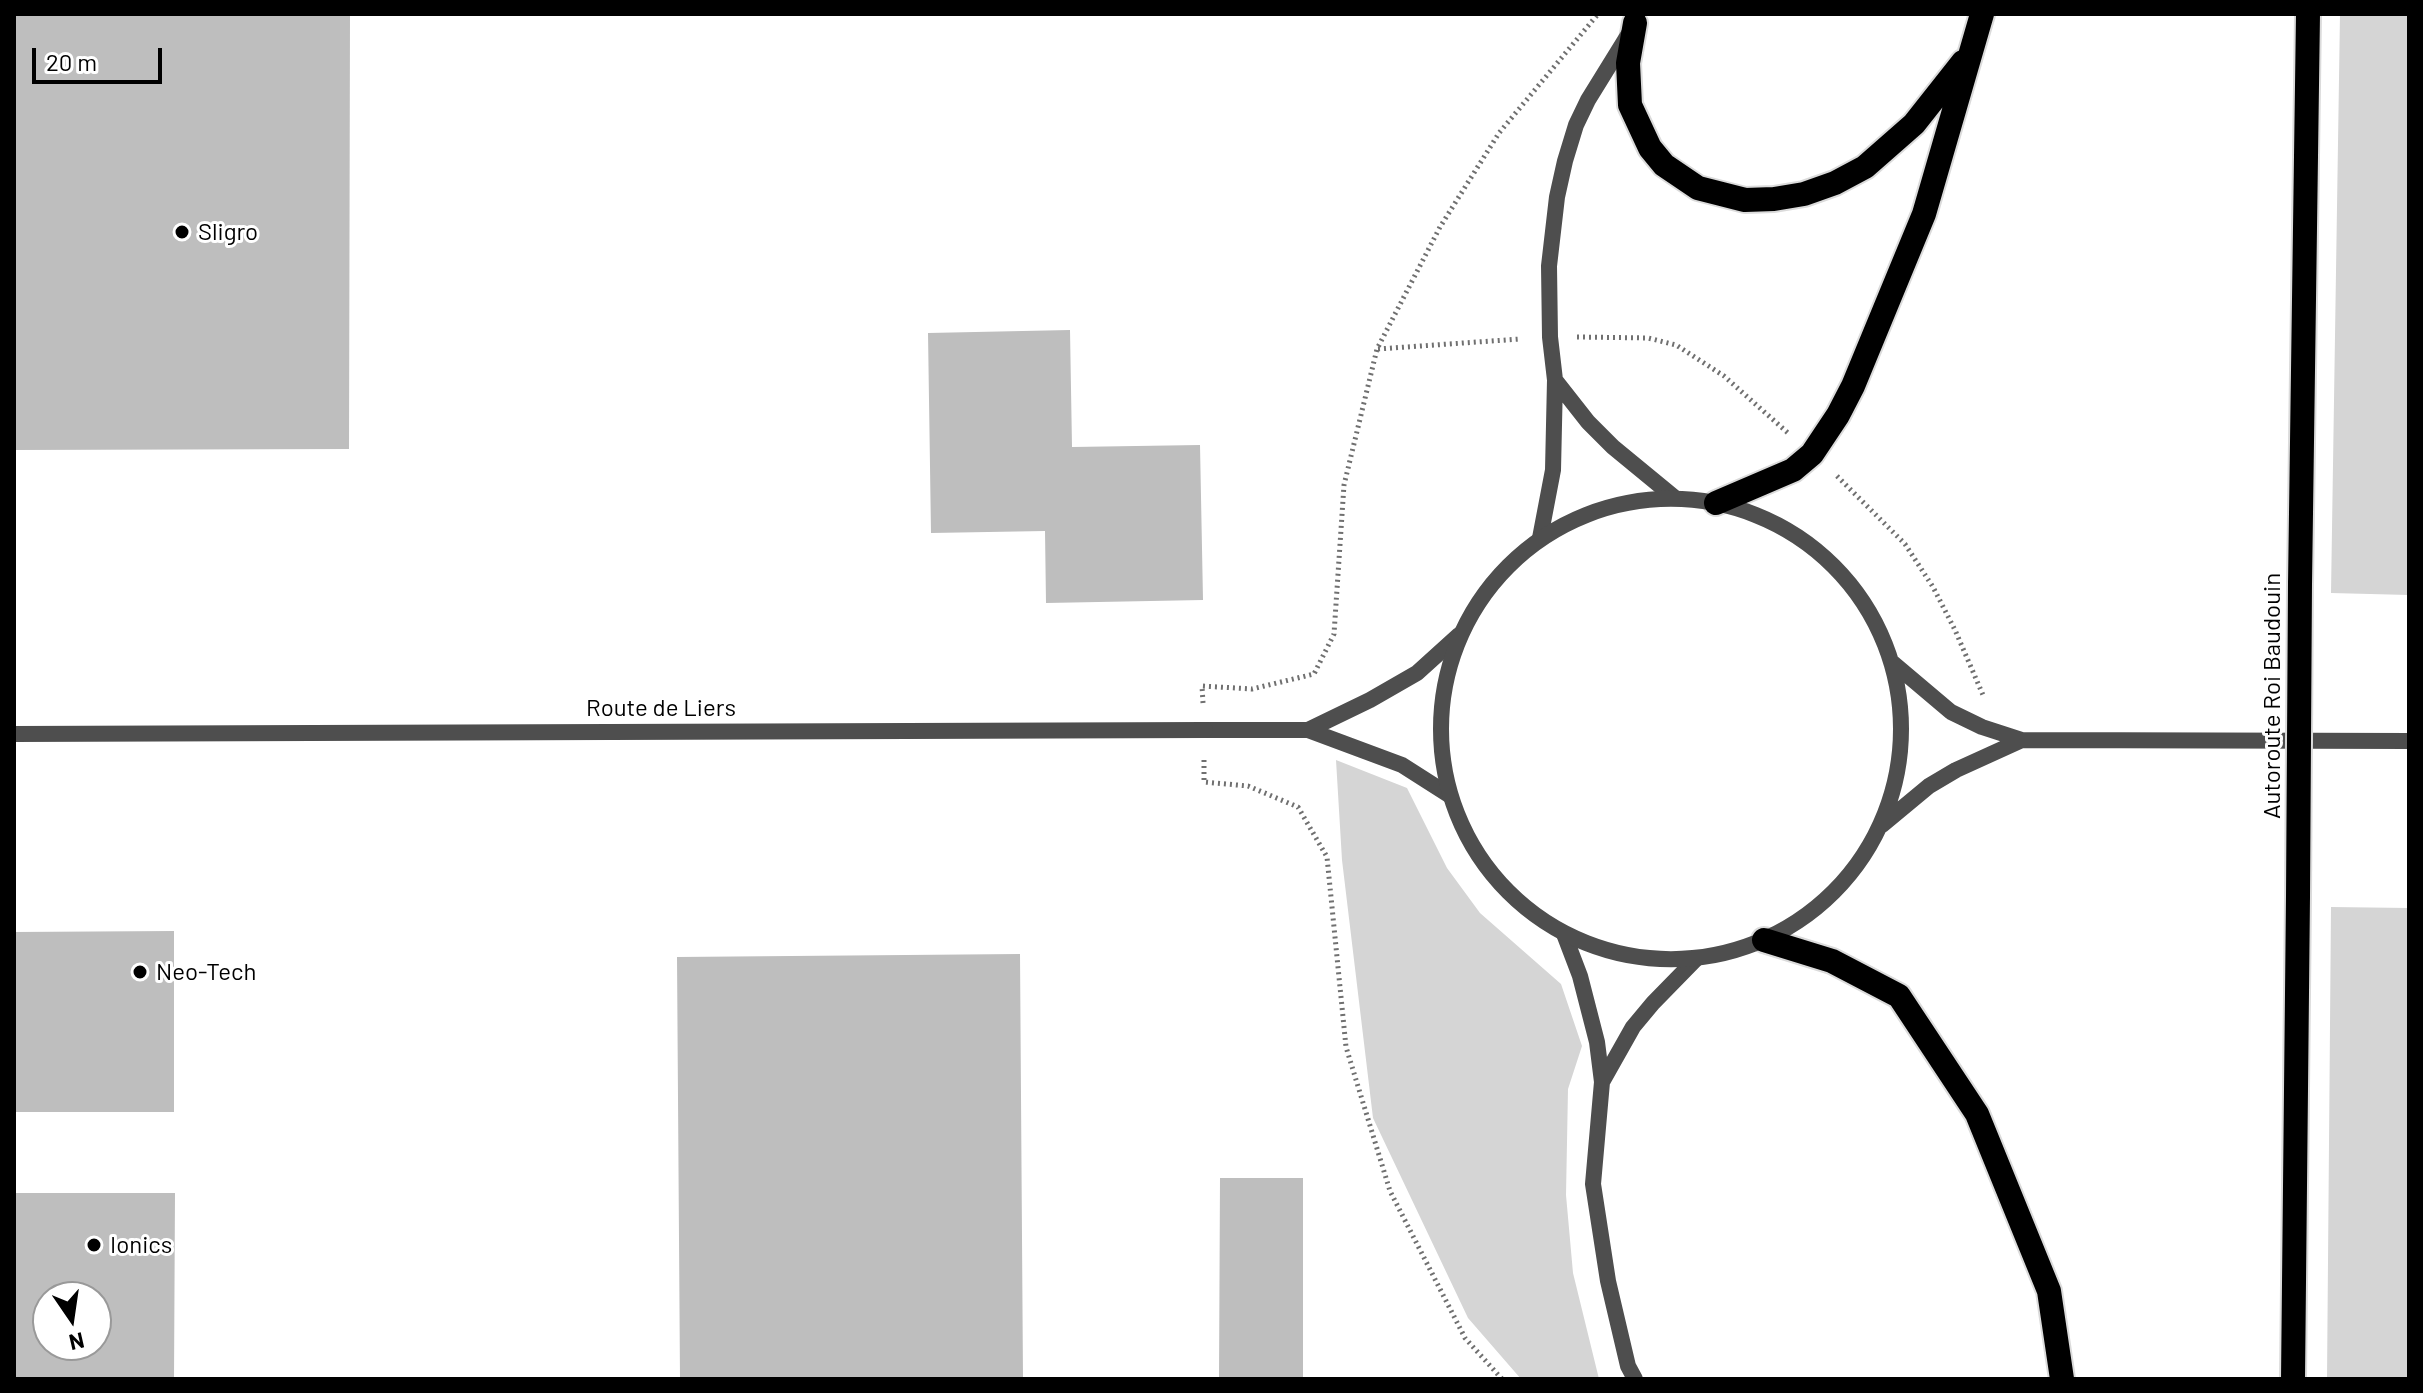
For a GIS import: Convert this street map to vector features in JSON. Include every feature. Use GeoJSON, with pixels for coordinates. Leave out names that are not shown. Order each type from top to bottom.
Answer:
{"type":"FeatureCollection","features":[{"type":"Feature","properties":{"kind":"highway"},"geometry":{"type":"LineString","coordinates":[[1716,503],[1793,470],[1812,454],[1838,415],[1924,214],[1982,14]]}},
{"type":"Feature","properties":{"kind":"highway","name":"Autoroute Roi Baudouin"},"geometry":{"type":"LineString","coordinates":[[2293,1379],[2308,14]]}},
{"type":"Feature","properties":{"kind":"highway"},"geometry":{"type":"LineString","coordinates":[[1638,18],[1628,63],[1630,105],[1650,148],[1664,165],[1698,188],[1745,200],[1804,194],[1835,183],[1865,167],[1914,124],[1972,51]]}},
{"type":"Feature","properties":{"kind":"highway"},"geometry":{"type":"LineString","coordinates":[[1764,940],[1832,961],[1899,996],[1977,1114],[2049,1291],[2062,1379]]}},
{"type":"Feature","properties":{"kind":"street"},"geometry":{"type":"LineString","coordinates":[[1540,538],[1553,470],[1555,380],[1550,337],[1549,266],[1565,161],[1588,100],[1638,18]]}},
{"type":"Feature","properties":{"kind":"street"},"geometry":{"type":"LineString","coordinates":[[1555,380],[1588,422],[1613,447],[1675,498]]}},
{"type":"Feature","properties":{"kind":"street"},"geometry":{"type":"LineString","coordinates":[[1675,498],[1716,503],[1756,514],[1794,533],[1826,558],[1855,589],[1878,627],[1893,663],[1901,707],[1901,746],[1895,785],[1881,826],[1859,863],[1833,893],[1799,920],[1764,940],[1696,959],[1670,960],[1622,955],[1564,934],[1513,898],[1473,848],[1449,795],[1439,734],[1441,700],[1459,635],[1480,599],[1504,569],[1540,538],[1592,512],[1633,501],[1675,498]]}},
{"type":"Feature","properties":{"kind":"street","name":"Route de Liers"},"geometry":{"type":"LineString","coordinates":[[1308,730],[1417,673],[1459,635]]}},
{"type":"Feature","properties":{"kind":"street"},"geometry":{"type":"LineString","coordinates":[[1893,663],[1951,712],[1982,727],[2022,740],[2409,741]]}},
{"type":"Feature","properties":{"kind":"street","name":"Route de Liers"},"geometry":{"type":"LineString","coordinates":[[14,734],[1308,730],[1402,765],[1449,795]]}},
{"type":"Feature","properties":{"kind":"street"},"geometry":{"type":"LineString","coordinates":[[1881,826],[1929,786],[2022,740]]}},
{"type":"Feature","properties":{"kind":"street"},"geometry":{"type":"LineString","coordinates":[[1564,934],[1593,1022],[1602,1082],[1593,1184],[1608,1281],[1628,1366],[1635,1379]]}},
{"type":"Feature","properties":{"kind":"street"},"geometry":{"type":"LineString","coordinates":[[1602,1082],[1633,1027],[1696,959]]}},
{"type":"Feature","properties":{"kind":"path"},"geometry":{"type":"LineString","coordinates":[[1202,686],[1252,689],[1314,674],[1334,634],[1344,485],[1377,349],[1440,227],[1499,133],[1598,14]]}},
{"type":"Feature","properties":{"kind":"path"},"geometry":{"type":"LineString","coordinates":[[1205,730],[1204,782],[1248,786],[1298,807],[1327,857],[1346,1047],[1390,1191],[1465,1338],[1502,1379]]}},
{"type":"Feature","properties":{"kind":"shaded area"},"geometry":{"type":"Polygon","coordinates":[[[2340,14],[2409,14],[2409,595],[2331,593],[2340,14]]]}},
{"type":"Feature","properties":{"kind":"shaded area"},"geometry":{"type":"Polygon","coordinates":[[[1336,760],[1407,788],[1447,868],[1480,913],[1561,984],[1582,1046],[1568,1089],[1566,1195],[1573,1273],[1599,1379],[1521,1379],[1468,1318],[1373,1118],[1342,860],[1336,760]]]}},
{"type":"Feature","properties":{"kind":"shaded area"},"geometry":{"type":"Polygon","coordinates":[[[2331,907],[2409,908],[2409,1379],[2327,1379],[2331,907]]]}},
{"type":"Feature","properties":{"kind":"building","name":"Sligro"},"geometry":{"type":"Polygon","coordinates":[[[14,14],[350,14],[349,449],[14,450],[14,14]]]}},
{"type":"Feature","properties":{"kind":"building"},"geometry":{"type":"Polygon","coordinates":[[[1070,330],[1072,447],[1200,445],[1203,600],[1046,603],[1045,531],[931,533],[928,333],[1070,330]]]}},
{"type":"Feature","properties":{"kind":"building"},"geometry":{"type":"Polygon","coordinates":[[[174,931],[174,1112],[14,1112],[14,932],[174,931]]]}},
{"type":"Feature","properties":{"kind":"building"},"geometry":{"type":"Polygon","coordinates":[[[1020,954],[1023,1379],[680,1379],[677,957],[1020,954]]]}},
{"type":"Feature","properties":{"kind":"building"},"geometry":{"type":"Polygon","coordinates":[[[1220,1178],[1303,1178],[1303,1379],[1219,1379],[1220,1178]]]}},
{"type":"Feature","properties":{"kind":"building","name":"Ionics"},"geometry":{"type":"Polygon","coordinates":[[[14,1193],[175,1193],[174,1379],[14,1379],[14,1193]]]}},
{"type":"Feature","properties":{"kind":"place","name":"Sligro"},"geometry":{"type":"Point","coordinates":[182,232]}},
{"type":"Feature","properties":{"kind":"place","name":"Neo-Tech"},"geometry":{"type":"Point","coordinates":[140,972]}},
{"type":"Feature","properties":{"kind":"place","name":"Ionics"},"geometry":{"type":"Point","coordinates":[94,1245]}}]}
